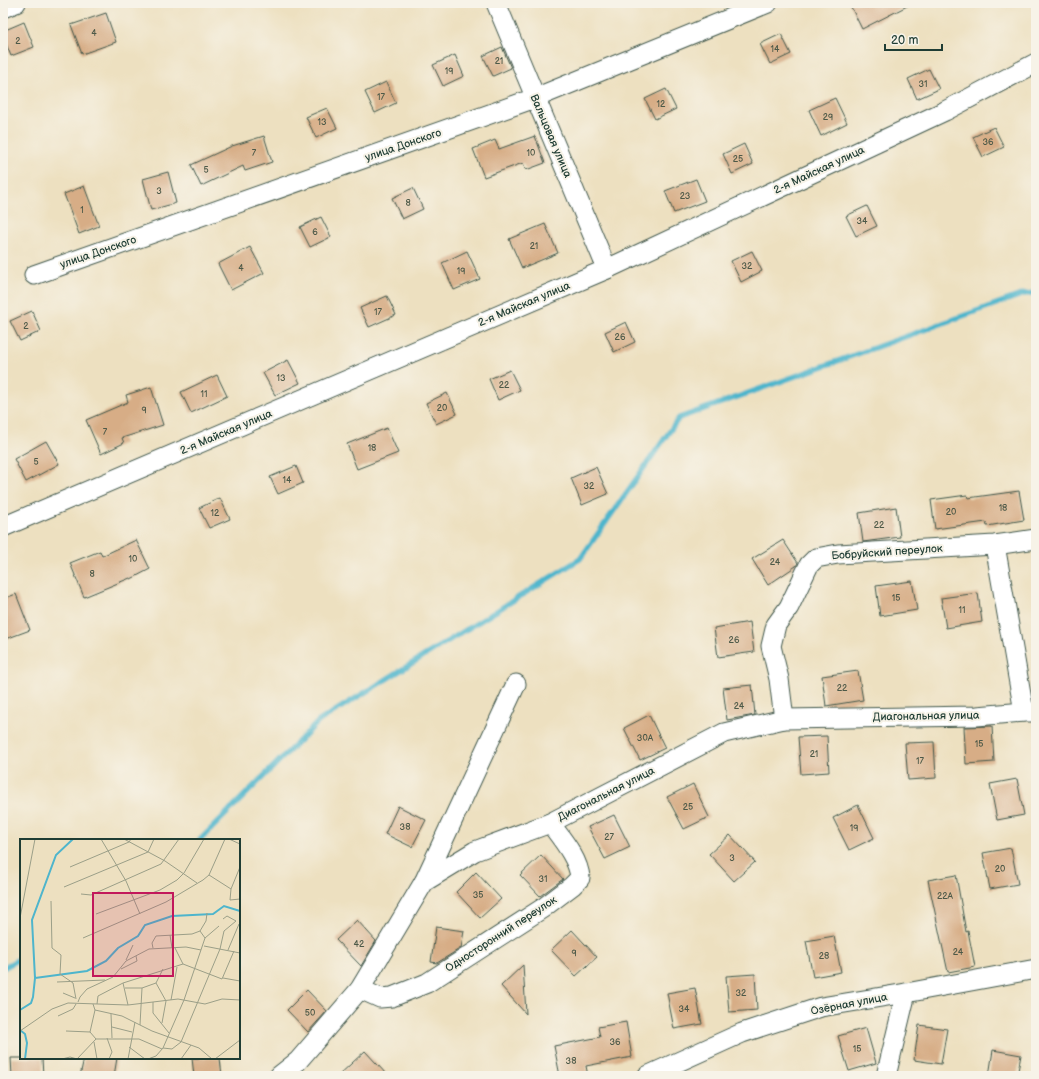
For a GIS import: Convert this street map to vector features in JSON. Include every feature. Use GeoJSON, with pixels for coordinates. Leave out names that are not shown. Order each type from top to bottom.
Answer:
{"type":"FeatureCollection","features":[{"type":"Feature","properties":{"kind":"street"},"geometry":{"type":"LineString","coordinates":[[3,8],[16,3]]}},
{"type":"Feature","properties":{"kind":"street","name":"Вальцовая улица"},"geometry":{"type":"LineString","coordinates":[[496,3],[607,269]]}},
{"type":"Feature","properties":{"kind":"street","name":"улица Донского"},"geometry":{"type":"LineString","coordinates":[[34,275],[535,98],[768,3]]}},
{"type":"Feature","properties":{"kind":"street","name":"2-я Майская улица"},"geometry":{"type":"LineString","coordinates":[[3,526],[607,269],[944,111],[1036,64]]}},
{"type":"Feature","properties":{"kind":"street","name":"Бобруйский переулок"},"geometry":{"type":"LineString","coordinates":[[784,719],[779,679],[771,646],[776,625],[789,607],[809,565],[816,558],[838,554],[995,545],[1036,539]]}},
{"type":"Feature","properties":{"kind":"street"},"geometry":{"type":"LineString","coordinates":[[995,545],[1030,712]]}},
{"type":"Feature","properties":{"kind":"street"},"geometry":{"type":"LineString","coordinates":[[424,882],[516,684]]}},
{"type":"Feature","properties":{"kind":"street","name":"Диагональная улица"},"geometry":{"type":"LineString","coordinates":[[279,1076],[298,1061],[360,989],[424,882],[475,852],[550,823],[724,733],[784,719],[977,716],[1030,712]]}},
{"type":"Feature","properties":{"kind":"street","name":"Односторонний переулок"},"geometry":{"type":"LineString","coordinates":[[360,989],[380,998],[392,997],[427,983],[543,908],[572,886],[580,878],[579,870],[568,848],[550,823]]}},
{"type":"Feature","properties":{"kind":"street","name":"Озёрная улица"},"geometry":{"type":"LineString","coordinates":[[647,1076],[742,1033],[821,1007],[906,994],[1036,969]]}},
{"type":"Feature","properties":{"kind":"street"},"geometry":{"type":"LineString","coordinates":[[886,1076],[906,994]]}},
{"type":"Feature","properties":{"kind":"building"},"geometry":{"type":"Polygon","coordinates":[[[849,3],[913,3],[862,29],[849,3]]]}},
{"type":"Feature","properties":{"kind":"building"},"geometry":{"type":"Polygon","coordinates":[[[106,13],[116,42],[82,54],[71,25],[106,13]]]}},
{"type":"Feature","properties":{"kind":"building"},"geometry":{"type":"Polygon","coordinates":[[[24,22],[34,47],[11,56],[3,36],[3,31],[24,22]]]}},
{"type":"Feature","properties":{"kind":"building"},"geometry":{"type":"Polygon","coordinates":[[[781,34],[791,54],[770,64],[760,44],[781,34]]]}},
{"type":"Feature","properties":{"kind":"building"},"geometry":{"type":"Polygon","coordinates":[[[502,47],[511,68],[493,76],[483,56],[502,47]]]}},
{"type":"Feature","properties":{"kind":"building"},"geometry":{"type":"Polygon","coordinates":[[[455,55],[464,76],[443,86],[433,65],[455,55]]]}},
{"type":"Feature","properties":{"kind":"building"},"geometry":{"type":"Polygon","coordinates":[[[929,69],[939,89],[917,99],[908,79],[929,69]]]}},
{"type":"Feature","properties":{"kind":"building"},"geometry":{"type":"Polygon","coordinates":[[[386,82],[396,103],[375,113],[365,92],[386,82]]]}},
{"type":"Feature","properties":{"kind":"building"},"geometry":{"type":"Polygon","coordinates":[[[666,89],[676,109],[655,119],[645,99],[666,89]]]}},
{"type":"Feature","properties":{"kind":"building"},"geometry":{"type":"Polygon","coordinates":[[[835,98],[847,123],[821,136],[809,110],[835,98]]]}},
{"type":"Feature","properties":{"kind":"building"},"geometry":{"type":"Polygon","coordinates":[[[327,108],[337,128],[316,138],[306,117],[327,108]]]}},
{"type":"Feature","properties":{"kind":"building"},"geometry":{"type":"Polygon","coordinates":[[[994,127],[1004,147],[983,157],[973,137],[994,127]]]}},
{"type":"Feature","properties":{"kind":"building"},"geometry":{"type":"Polygon","coordinates":[[[264,136],[272,162],[245,171],[243,166],[201,186],[191,165],[232,146],[264,136]]]}},
{"type":"Feature","properties":{"kind":"building"},"geometry":{"type":"Polygon","coordinates":[[[535,136],[545,163],[526,170],[523,163],[484,177],[473,149],[495,140],[499,149],[535,136]]]}},
{"type":"Feature","properties":{"kind":"building"},"geometry":{"type":"Polygon","coordinates":[[[744,144],[753,164],[732,174],[723,154],[744,144]]]}},
{"type":"Feature","properties":{"kind":"building"},"geometry":{"type":"Polygon","coordinates":[[[168,172],[176,203],[151,210],[143,179],[168,172]]]}},
{"type":"Feature","properties":{"kind":"building"},"geometry":{"type":"Polygon","coordinates":[[[696,179],[705,201],[674,213],[665,191],[696,179]]]}},
{"type":"Feature","properties":{"kind":"building"},"geometry":{"type":"Polygon","coordinates":[[[84,186],[99,226],[79,234],[64,194],[84,186]]]}},
{"type":"Feature","properties":{"kind":"building"},"geometry":{"type":"Polygon","coordinates":[[[413,188],[423,209],[402,219],[392,198],[413,188]]]}},
{"type":"Feature","properties":{"kind":"building"},"geometry":{"type":"Polygon","coordinates":[[[867,206],[877,226],[856,236],[846,216],[867,206]]]}},
{"type":"Feature","properties":{"kind":"building"},"geometry":{"type":"Polygon","coordinates":[[[321,217],[331,237],[310,247],[300,227],[321,217]]]}},
{"type":"Feature","properties":{"kind":"building"},"geometry":{"type":"Polygon","coordinates":[[[545,224],[558,253],[522,268],[509,239],[545,224]]]}},
{"type":"Feature","properties":{"kind":"building"},"geometry":{"type":"Polygon","coordinates":[[[250,247],[264,273],[231,290],[218,264],[250,247]]]}},
{"type":"Feature","properties":{"kind":"building"},"geometry":{"type":"Polygon","coordinates":[[[467,251],[480,279],[454,290],[442,263],[467,251]]]}},
{"type":"Feature","properties":{"kind":"building"},"geometry":{"type":"Polygon","coordinates":[[[752,251],[762,271],[741,282],[731,261],[752,251]]]}},
{"type":"Feature","properties":{"kind":"building"},"geometry":{"type":"Polygon","coordinates":[[[387,296],[396,315],[369,327],[360,308],[387,296]]]}},
{"type":"Feature","properties":{"kind":"building"},"geometry":{"type":"Polygon","coordinates":[[[32,311],[41,331],[20,341],[10,321],[32,311]]]}},
{"type":"Feature","properties":{"kind":"building"},"geometry":{"type":"Polygon","coordinates":[[[626,322],[635,342],[614,352],[605,332],[626,322]]]}},
{"type":"Feature","properties":{"kind":"building"},"geometry":{"type":"Polygon","coordinates":[[[288,360],[300,383],[275,395],[263,373],[288,360]]]}},
{"type":"Feature","properties":{"kind":"building"},"geometry":{"type":"Polygon","coordinates":[[[510,370],[520,390],[498,400],[489,379],[510,370]]]}},
{"type":"Feature","properties":{"kind":"building"},"geometry":{"type":"Polygon","coordinates":[[[217,375],[227,396],[191,413],[181,392],[217,375]]]}},
{"type":"Feature","properties":{"kind":"building"},"geometry":{"type":"Polygon","coordinates":[[[151,387],[163,425],[122,438],[124,443],[101,454],[86,420],[128,402],[126,395],[151,387]]]}},
{"type":"Feature","properties":{"kind":"building"},"geometry":{"type":"Polygon","coordinates":[[[447,393],[457,414],[436,424],[426,403],[447,393]]]}},
{"type":"Feature","properties":{"kind":"building"},"geometry":{"type":"Polygon","coordinates":[[[387,428],[398,453],[357,469],[347,444],[387,428]]]}},
{"type":"Feature","properties":{"kind":"building"},"geometry":{"type":"Polygon","coordinates":[[[46,441],[59,464],[26,482],[14,459],[46,441]]]}},
{"type":"Feature","properties":{"kind":"building"},"geometry":{"type":"Polygon","coordinates":[[[296,466],[303,483],[278,494],[270,477],[296,466]]]}},
{"type":"Feature","properties":{"kind":"building"},"geometry":{"type":"Polygon","coordinates":[[[596,467],[608,494],[582,505],[571,478],[596,467]]]}},
{"type":"Feature","properties":{"kind":"building"},"geometry":{"type":"Polygon","coordinates":[[[1019,491],[1024,520],[987,526],[986,522],[935,529],[931,500],[967,495],[968,498],[1019,491]]]}},
{"type":"Feature","properties":{"kind":"building"},"geometry":{"type":"Polygon","coordinates":[[[220,498],[230,519],[209,528],[199,508],[220,498]]]}},
{"type":"Feature","properties":{"kind":"building"},"geometry":{"type":"Polygon","coordinates":[[[896,507],[900,537],[863,542],[859,513],[896,507]]]}},
{"type":"Feature","properties":{"kind":"building"},"geometry":{"type":"Polygon","coordinates":[[[136,540],[150,569],[131,579],[130,578],[84,597],[70,563],[100,551],[102,556],[136,540]]]}},
{"type":"Feature","properties":{"kind":"building"},"geometry":{"type":"Polygon","coordinates":[[[783,540],[798,563],[796,566],[768,585],[752,559],[783,540]]]}},
{"type":"Feature","properties":{"kind":"building"},"geometry":{"type":"Polygon","coordinates":[[[912,581],[917,610],[880,616],[876,586],[912,581]]]}},
{"type":"Feature","properties":{"kind":"building"},"geometry":{"type":"Polygon","coordinates":[[[978,593],[982,622],[946,628],[941,598],[978,593]]]}},
{"type":"Feature","properties":{"kind":"building"},"geometry":{"type":"Polygon","coordinates":[[[16,594],[30,630],[3,640],[3,599],[16,594]]]}},
{"type":"Feature","properties":{"kind":"building"},"geometry":{"type":"Polygon","coordinates":[[[750,622],[754,652],[718,657],[714,628],[750,622]]]}},
{"type":"Feature","properties":{"kind":"building"},"geometry":{"type":"Polygon","coordinates":[[[858,671],[863,700],[826,706],[822,676],[858,671]]]}},
{"type":"Feature","properties":{"kind":"building"},"geometry":{"type":"Polygon","coordinates":[[[752,685],[755,715],[727,720],[723,688],[752,685]]]}},
{"type":"Feature","properties":{"kind":"building"},"geometry":{"type":"Polygon","coordinates":[[[649,715],[665,748],[640,760],[624,728],[649,715]]]}},
{"type":"Feature","properties":{"kind":"building"},"geometry":{"type":"Polygon","coordinates":[[[992,726],[994,762],[966,764],[964,727],[992,726]]]}},
{"type":"Feature","properties":{"kind":"building"},"geometry":{"type":"Polygon","coordinates":[[[827,736],[829,772],[801,774],[798,737],[827,736]]]}},
{"type":"Feature","properties":{"kind":"building"},"geometry":{"type":"Polygon","coordinates":[[[934,742],[936,778],[908,780],[905,743],[934,742]]]}},
{"type":"Feature","properties":{"kind":"building"},"geometry":{"type":"Polygon","coordinates":[[[1017,779],[1024,815],[997,820],[990,784],[1017,779]]]}},
{"type":"Feature","properties":{"kind":"building"},"geometry":{"type":"Polygon","coordinates":[[[693,784],[709,817],[684,829],[667,797],[693,784]]]}},
{"type":"Feature","properties":{"kind":"building"},"geometry":{"type":"Polygon","coordinates":[[[858,805],[874,838],[849,850],[833,818],[858,805]]]}},
{"type":"Feature","properties":{"kind":"building"},"geometry":{"type":"Polygon","coordinates":[[[398,806],[426,820],[412,847],[385,834],[398,806]]]}},
{"type":"Feature","properties":{"kind":"building"},"geometry":{"type":"Polygon","coordinates":[[[614,815],[630,847],[605,859],[588,827],[614,815]]]}},
{"type":"Feature","properties":{"kind":"building"},"geometry":{"type":"Polygon","coordinates":[[[730,835],[755,862],[734,881],[709,854],[730,835]]]}},
{"type":"Feature","properties":{"kind":"building"},"geometry":{"type":"Polygon","coordinates":[[[1011,848],[1018,884],[990,889],[983,853],[1011,848]]]}},
{"type":"Feature","properties":{"kind":"building"},"geometry":{"type":"Polygon","coordinates":[[[541,855],[563,879],[540,896],[520,875],[541,855]]]}},
{"type":"Feature","properties":{"kind":"building"},"geometry":{"type":"Polygon","coordinates":[[[476,872],[501,899],[480,918],[456,892],[476,872]]]}},
{"type":"Feature","properties":{"kind":"building"},"geometry":{"type":"Polygon","coordinates":[[[956,875],[966,932],[968,931],[975,967],[948,972],[928,880],[956,875]]]}},
{"type":"Feature","properties":{"kind":"building"},"geometry":{"type":"Polygon","coordinates":[[[357,920],[376,941],[361,966],[336,940],[357,920]]]}},
{"type":"Feature","properties":{"kind":"building"},"geometry":{"type":"Polygon","coordinates":[[[436,927],[464,931],[461,948],[437,963],[431,962],[436,927]]]}},
{"type":"Feature","properties":{"kind":"building"},"geometry":{"type":"Polygon","coordinates":[[[572,930],[597,957],[576,976],[551,950],[572,930]]]}},
{"type":"Feature","properties":{"kind":"building"},"geometry":{"type":"Polygon","coordinates":[[[834,936],[841,972],[813,977],[806,941],[834,936]]]}},
{"type":"Feature","properties":{"kind":"building"},"geometry":{"type":"Polygon","coordinates":[[[523,965],[526,1014],[501,986],[523,965]]]}},
{"type":"Feature","properties":{"kind":"building"},"geometry":{"type":"Polygon","coordinates":[[[755,974],[757,1010],[729,1012],[726,976],[755,974]]]}},
{"type":"Feature","properties":{"kind":"building"},"geometry":{"type":"Polygon","coordinates":[[[695,988],[702,1024],[674,1029],[667,993],[695,988]]]}},
{"type":"Feature","properties":{"kind":"building"},"geometry":{"type":"Polygon","coordinates":[[[307,990],[327,1011],[308,1032],[287,1010],[307,990]]]}},
{"type":"Feature","properties":{"kind":"building"},"geometry":{"type":"Polygon","coordinates":[[[626,1022],[632,1057],[586,1066],[588,1076],[560,1076],[554,1046],[600,1037],[598,1027],[626,1022]]]}},
{"type":"Feature","properties":{"kind":"building"},"geometry":{"type":"Polygon","coordinates":[[[919,1025],[947,1029],[941,1064],[914,1060],[919,1025]]]}},
{"type":"Feature","properties":{"kind":"building"},"geometry":{"type":"Polygon","coordinates":[[[866,1028],[876,1063],[849,1071],[838,1036],[866,1028]]]}},
{"type":"Feature","properties":{"kind":"building"},"geometry":{"type":"Polygon","coordinates":[[[993,1050],[1021,1055],[1017,1076],[989,1076],[993,1050]]]}},
{"type":"Feature","properties":{"kind":"building"},"geometry":{"type":"Polygon","coordinates":[[[365,1051],[388,1076],[338,1076],[365,1051]]]}},
{"type":"Feature","properties":{"kind":"building"},"geometry":{"type":"Polygon","coordinates":[[[11,1058],[42,1059],[43,1076],[12,1076],[11,1058]]]}},
{"type":"Feature","properties":{"kind":"building"},"geometry":{"type":"Polygon","coordinates":[[[84,1059],[117,1059],[114,1076],[80,1076],[84,1059]]]}},
{"type":"Feature","properties":{"kind":"building"},"geometry":{"type":"Polygon","coordinates":[[[192,1059],[220,1059],[222,1076],[194,1076],[192,1059]]]}},
{"type":"Feature","properties":{"kind":"waterway"},"geometry":{"type":"LineString","coordinates":[[201,839],[319,721],[580,559],[679,418],[1024,294],[1036,293]]}},
{"type":"Feature","properties":{"kind":"waterway"},"geometry":{"type":"LineString","coordinates":[[3,968],[20,959]]}}]}
